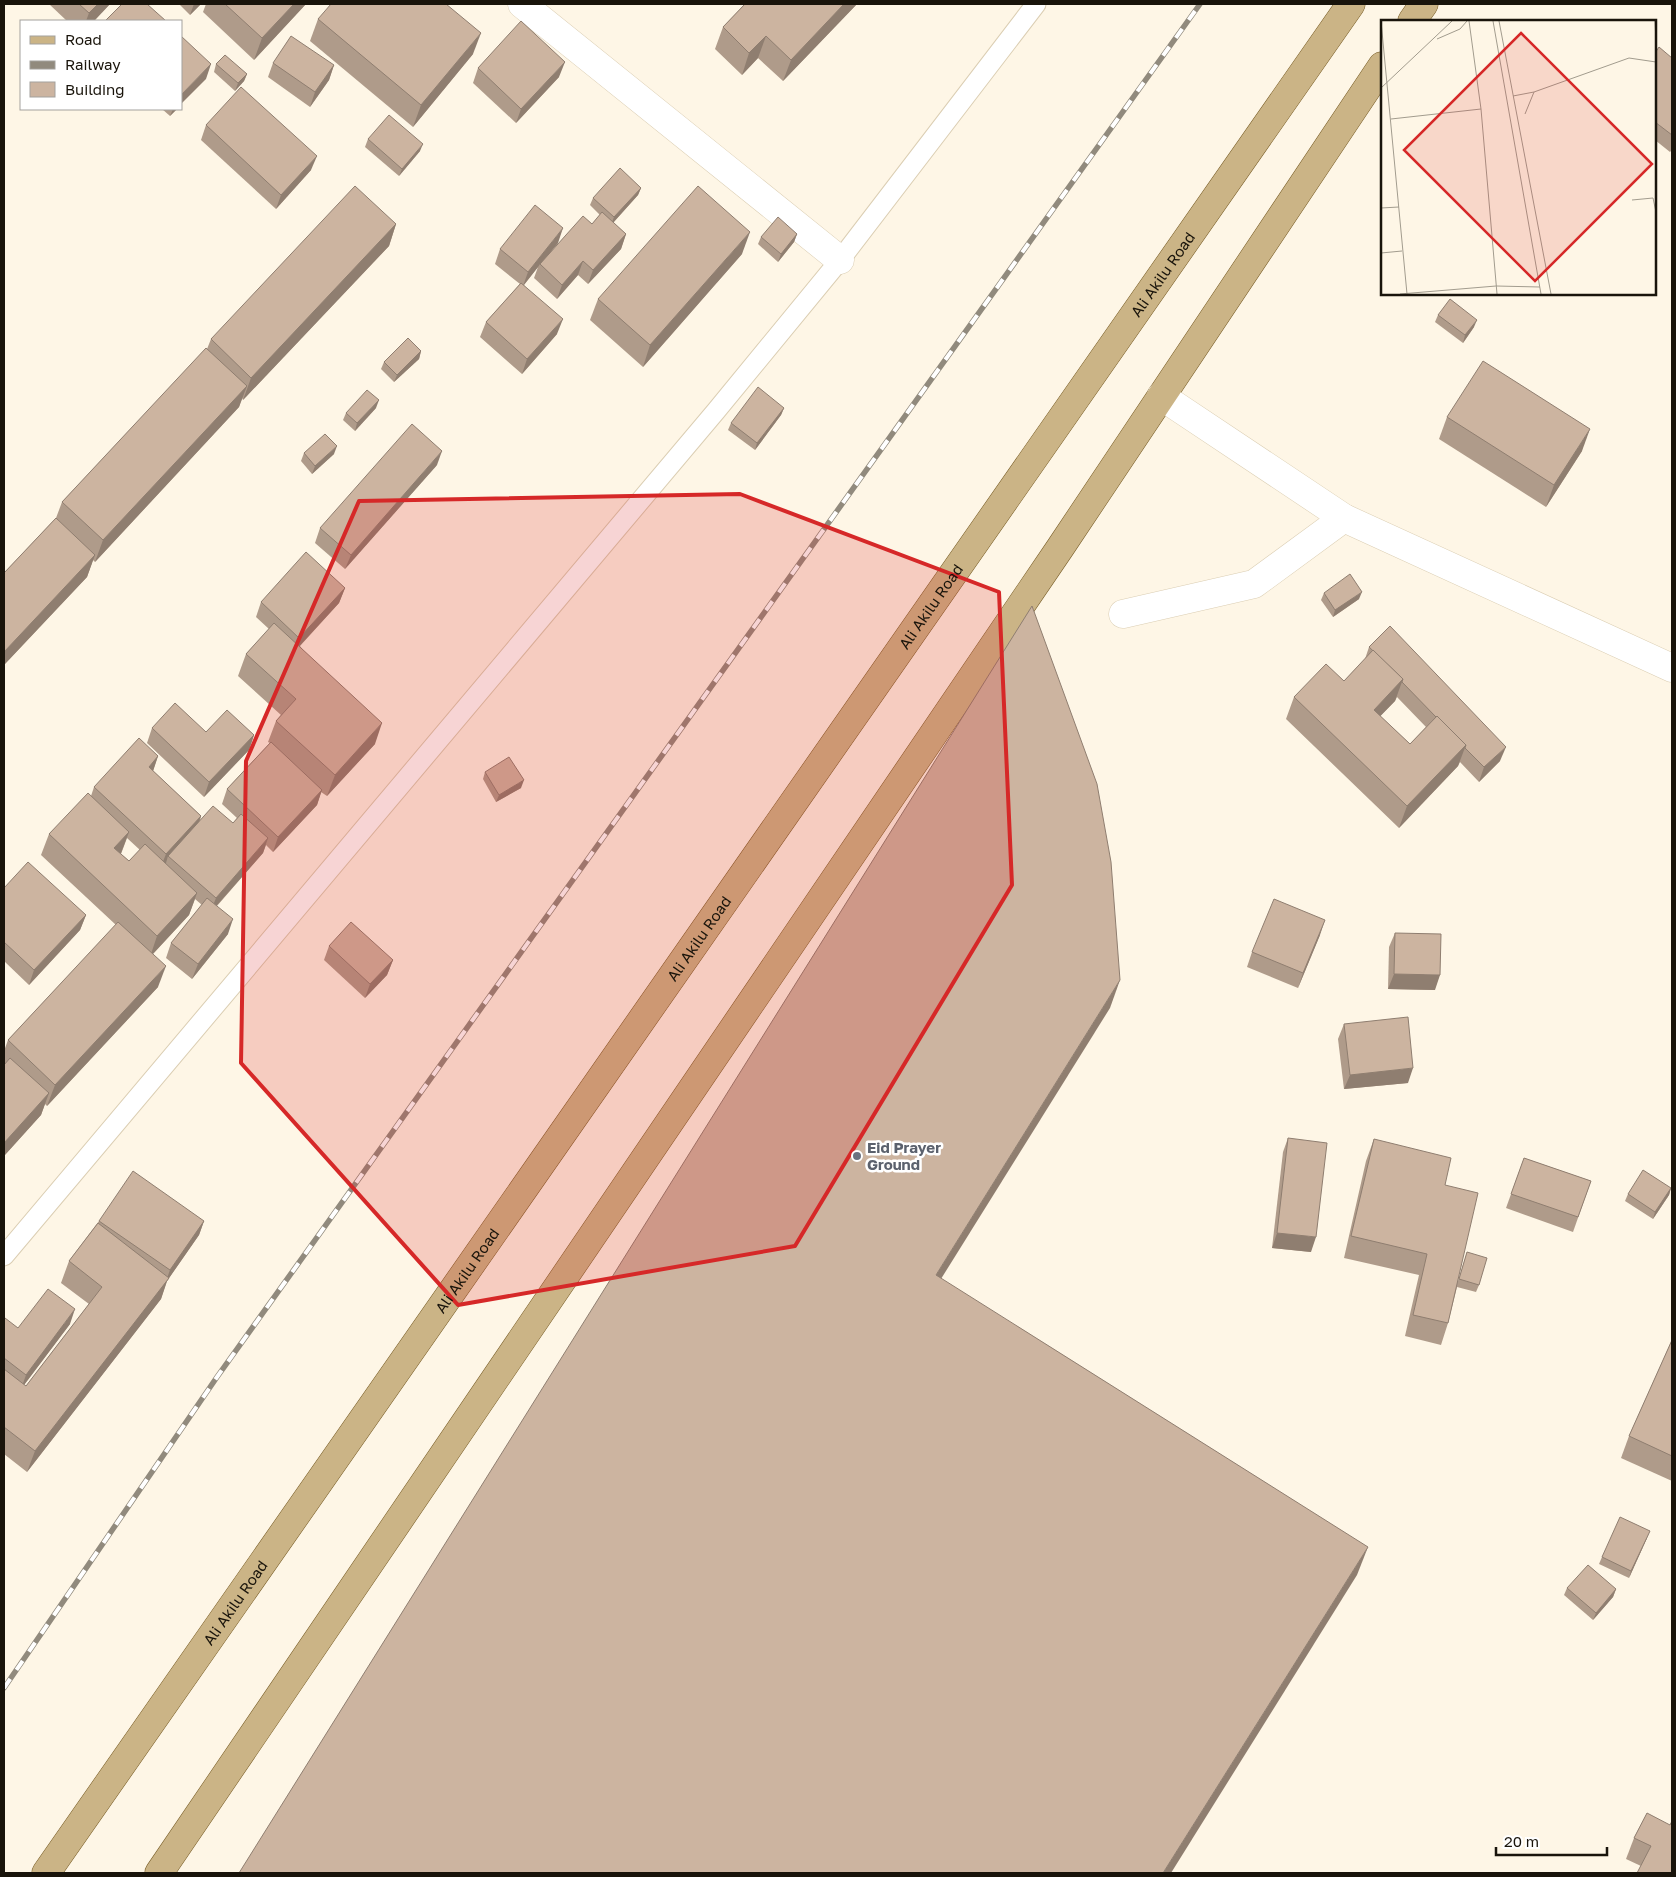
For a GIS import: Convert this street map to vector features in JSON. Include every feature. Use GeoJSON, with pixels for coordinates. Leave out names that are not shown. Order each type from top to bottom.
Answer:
{"type":"FeatureCollection","features":[{"type":"Feature","properties":{"kind":"main road","name":"Ali Akilu Road"},"geometry":{"type":"LineString","coordinates":[[46,1873],[1351,4]]}},
{"type":"Feature","properties":{"kind":"main road"},"geometry":{"type":"LineString","coordinates":[[1413,20],[1424,4]]}},
{"type":"Feature","properties":{"kind":"main road"},"geometry":{"type":"LineString","coordinates":[[159,1873],[1161,396],[1381,67]]}},
{"type":"Feature","properties":{"kind":"street"},"geometry":{"type":"LineString","coordinates":[[522,4],[840,260]]}},
{"type":"Feature","properties":{"kind":"street"},"geometry":{"type":"LineString","coordinates":[[1161,396],[1344,518],[1672,668]]}},
{"type":"Feature","properties":{"kind":"street"},"geometry":{"type":"LineString","coordinates":[[1122,614],[1254,584],[1344,518]]}},
{"type":"Feature","properties":{"kind":"lane"},"geometry":{"type":"LineString","coordinates":[[4,1256],[710,418],[840,260],[1036,4]]}},
{"type":"Feature","properties":{"kind":"highlighted area"},"geometry":{"type":"Polygon","coordinates":[[[740,494],[999,592],[1012,885],[795,1246],[458,1305],[241,1063],[246,761],[359,501],[740,494]]]}},
{"type":"Feature","properties":{"kind":"building"},"geometry":{"type":"Polygon","coordinates":[[[79,4],[98,4],[89,13],[79,4]]]}},
{"type":"Feature","properties":{"kind":"building"},"geometry":{"type":"Polygon","coordinates":[[[122,4],[147,4],[165,20],[106,20],[122,4]]]}},
{"type":"Feature","properties":{"kind":"building"},"geometry":{"type":"Polygon","coordinates":[[[225,4],[294,4],[262,38],[225,4]]]}},
{"type":"Feature","properties":{"kind":"building"},"geometry":{"type":"Polygon","coordinates":[[[331,4],[446,4],[481,33],[421,105],[318,19],[331,4]]]}},
{"type":"Feature","properties":{"kind":"building"},"geometry":{"type":"Polygon","coordinates":[[[745,4],[844,4],[791,60],[766,36],[749,53],[723,27],[745,4]]]}},
{"type":"Feature","properties":{"kind":"building"},"geometry":{"type":"Polygon","coordinates":[[[521,21],[565,62],[521,109],[478,68],[521,21]]]}},
{"type":"Feature","properties":{"kind":"building"},"geometry":{"type":"Polygon","coordinates":[[[291,36],[334,65],[315,92],[273,63],[291,36]]]}},
{"type":"Feature","properties":{"kind":"building"},"geometry":{"type":"Polygon","coordinates":[[[182,37],[211,64],[182,94],[182,37]]]}},
{"type":"Feature","properties":{"kind":"building"},"geometry":{"type":"Polygon","coordinates":[[[1659,47],[1672,58],[1672,135],[1656,123],[1656,52],[1659,47]]]}},
{"type":"Feature","properties":{"kind":"building"},"geometry":{"type":"Polygon","coordinates":[[[225,55],[247,74],[238,83],[216,64],[225,55]]]}},
{"type":"Feature","properties":{"kind":"building"},"geometry":{"type":"Polygon","coordinates":[[[241,87],[317,156],[281,195],[206,125],[241,87]]]}},
{"type":"Feature","properties":{"kind":"building"},"geometry":{"type":"Polygon","coordinates":[[[389,115],[423,144],[402,169],[368,139],[389,115]]]}},
{"type":"Feature","properties":{"kind":"building"},"geometry":{"type":"Polygon","coordinates":[[[620,168],[641,188],[614,217],[593,198],[620,168]]]}},
{"type":"Feature","properties":{"kind":"building"},"geometry":{"type":"Polygon","coordinates":[[[355,186],[396,224],[251,378],[211,339],[355,186]]]}},
{"type":"Feature","properties":{"kind":"building"},"geometry":{"type":"Polygon","coordinates":[[[698,186],[750,232],[650,345],[598,299],[698,186]]]}},
{"type":"Feature","properties":{"kind":"building"},"geometry":{"type":"Polygon","coordinates":[[[535,205],[563,228],[528,272],[500,249],[535,205]]]}},
{"type":"Feature","properties":{"kind":"building"},"geometry":{"type":"Polygon","coordinates":[[[602,212],[626,234],[593,270],[583,261],[562,285],[540,264],[583,216],[592,224],[602,212]]]}},
{"type":"Feature","properties":{"kind":"building"},"geometry":{"type":"Polygon","coordinates":[[[778,217],[797,234],[781,254],[761,237],[778,217]]]}},
{"type":"Feature","properties":{"kind":"building"},"geometry":{"type":"Polygon","coordinates":[[[521,283],[563,319],[527,359],[486,322],[521,283]]]}},
{"type":"Feature","properties":{"kind":"building"},"geometry":{"type":"Polygon","coordinates":[[[1450,299],[1477,320],[1465,335],[1438,315],[1450,299]]]}},
{"type":"Feature","properties":{"kind":"building"},"geometry":{"type":"Polygon","coordinates":[[[408,338],[421,351],[397,375],[384,362],[408,338]]]}},
{"type":"Feature","properties":{"kind":"building"},"geometry":{"type":"Polygon","coordinates":[[[206,348],[247,386],[103,540],[62,502],[206,348]]]}},
{"type":"Feature","properties":{"kind":"building"},"geometry":{"type":"Polygon","coordinates":[[[1483,361],[1590,429],[1554,485],[1447,417],[1483,361]]]}},
{"type":"Feature","properties":{"kind":"building"},"geometry":{"type":"Polygon","coordinates":[[[758,387],[784,408],[757,443],[731,423],[758,387]]]}},
{"type":"Feature","properties":{"kind":"building"},"geometry":{"type":"Polygon","coordinates":[[[367,390],[379,400],[357,423],[346,413],[367,390]]]}},
{"type":"Feature","properties":{"kind":"building"},"geometry":{"type":"Polygon","coordinates":[[[412,424],[442,451],[351,555],[320,528],[412,424]]]}},
{"type":"Feature","properties":{"kind":"building"},"geometry":{"type":"Polygon","coordinates":[[[325,434],[337,446],[315,466],[304,453],[325,434]]]}},
{"type":"Feature","properties":{"kind":"building"},"geometry":{"type":"Polygon","coordinates":[[[56,518],[95,555],[4,652],[4,573],[56,518]]]}},
{"type":"Feature","properties":{"kind":"building"},"geometry":{"type":"Polygon","coordinates":[[[306,552],[345,588],[299,638],[261,602],[306,552]]]}},
{"type":"Feature","properties":{"kind":"building"},"geometry":{"type":"Polygon","coordinates":[[[1350,574],[1362,592],[1335,610],[1324,593],[1350,574]]]}},
{"type":"Feature","properties":{"kind":"building","name":"Eid Prayer Ground"},"geometry":{"type":"Polygon","coordinates":[[[1032,606],[1097,784],[1111,862],[1120,980],[936,1275],[1368,1547],[1163,1873],[239,1873],[1032,606]]]}},
{"type":"Feature","properties":{"kind":"building"},"geometry":{"type":"Polygon","coordinates":[[[274,623],[382,723],[335,775],[276,721],[296,699],[246,654],[274,623]]]}},
{"type":"Feature","properties":{"kind":"building"},"geometry":{"type":"Polygon","coordinates":[[[1390,626],[1506,747],[1484,767],[1465,748],[1466,745],[1402,682],[1403,679],[1369,647],[1390,626]]]}},
{"type":"Feature","properties":{"kind":"building"},"geometry":{"type":"Polygon","coordinates":[[[1373,650],[1403,679],[1374,710],[1410,744],[1437,716],[1466,745],[1407,806],[1294,697],[1326,664],[1344,681],[1373,650]]]}},
{"type":"Feature","properties":{"kind":"building"},"geometry":{"type":"Polygon","coordinates":[[[175,703],[206,732],[227,710],[254,735],[209,782],[152,728],[175,703]]]}},
{"type":"Feature","properties":{"kind":"building"},"geometry":{"type":"Polygon","coordinates":[[[139,738],[158,756],[149,767],[201,816],[166,854],[94,787],[139,738]]]}},
{"type":"Feature","properties":{"kind":"building"},"geometry":{"type":"Polygon","coordinates":[[[271,742],[322,790],[278,837],[227,789],[271,742]]]}},
{"type":"Feature","properties":{"kind":"building"},"geometry":{"type":"Polygon","coordinates":[[[509,757],[524,780],[499,795],[485,772],[509,757]]]}},
{"type":"Feature","properties":{"kind":"building"},"geometry":{"type":"Polygon","coordinates":[[[88,793],[129,832],[114,848],[129,861],[145,844],[197,893],[157,936],[49,834],[88,793]]]}},
{"type":"Feature","properties":{"kind":"building"},"geometry":{"type":"Polygon","coordinates":[[[213,806],[233,823],[241,814],[268,838],[216,898],[168,856],[213,806]]]}},
{"type":"Feature","properties":{"kind":"building"},"geometry":{"type":"Polygon","coordinates":[[[28,862],[86,915],[34,970],[4,942],[4,888],[28,862]]]}},
{"type":"Feature","properties":{"kind":"building"},"geometry":{"type":"Polygon","coordinates":[[[207,898],[233,919],[198,964],[171,943],[207,898]]]}},
{"type":"Feature","properties":{"kind":"building"},"geometry":{"type":"Polygon","coordinates":[[[1274,899],[1325,920],[1303,973],[1252,952],[1274,899]]]}},
{"type":"Feature","properties":{"kind":"building"},"geometry":{"type":"Polygon","coordinates":[[[118,922],[166,966],[55,1085],[8,1040],[118,922]]]}},
{"type":"Feature","properties":{"kind":"building"},"geometry":{"type":"Polygon","coordinates":[[[351,922],[393,960],[370,984],[329,946],[351,922]]]}},
{"type":"Feature","properties":{"kind":"building"},"geometry":{"type":"Polygon","coordinates":[[[1395,933],[1441,934],[1440,975],[1394,974],[1395,933]]]}},
{"type":"Feature","properties":{"kind":"building"},"geometry":{"type":"Polygon","coordinates":[[[1408,1017],[1413,1068],[1350,1075],[1344,1024],[1408,1017]]]}},
{"type":"Feature","properties":{"kind":"building"},"geometry":{"type":"Polygon","coordinates":[[[10,1058],[49,1093],[4,1143],[4,1065],[10,1058]]]}},
{"type":"Feature","properties":{"kind":"building"},"geometry":{"type":"Polygon","coordinates":[[[1288,1138],[1327,1143],[1316,1237],[1277,1233],[1288,1138]]]}},
{"type":"Feature","properties":{"kind":"building"},"geometry":{"type":"Polygon","coordinates":[[[1374,1139],[1451,1158],[1445,1185],[1478,1193],[1448,1323],[1413,1315],[1427,1254],[1351,1236],[1374,1139]]]}},
{"type":"Feature","properties":{"kind":"building"},"geometry":{"type":"Polygon","coordinates":[[[1524,1158],[1591,1181],[1578,1217],[1511,1194],[1524,1158]]]}},
{"type":"Feature","properties":{"kind":"building"},"geometry":{"type":"Polygon","coordinates":[[[1643,1170],[1671,1188],[1655,1212],[1628,1194],[1643,1170]]]}},
{"type":"Feature","properties":{"kind":"building"},"geometry":{"type":"Polygon","coordinates":[[[133,1171],[204,1221],[170,1270],[99,1221],[133,1171]]]}},
{"type":"Feature","properties":{"kind":"building"},"geometry":{"type":"Polygon","coordinates":[[[98,1223],[169,1278],[35,1451],[4,1427],[4,1369],[26,1386],[102,1287],[69,1261],[98,1223]]]}},
{"type":"Feature","properties":{"kind":"building"},"geometry":{"type":"Polygon","coordinates":[[[1467,1252],[1487,1258],[1479,1285],[1459,1279],[1467,1252]]]}},
{"type":"Feature","properties":{"kind":"building"},"geometry":{"type":"Polygon","coordinates":[[[48,1289],[75,1309],[26,1375],[4,1358],[4,1320],[5,1318],[18,1328],[48,1289]]]}},
{"type":"Feature","properties":{"kind":"building"},"geometry":{"type":"Polygon","coordinates":[[[1672,1340],[1672,1456],[1629,1436],[1672,1340]]]}},
{"type":"Feature","properties":{"kind":"building"},"geometry":{"type":"Polygon","coordinates":[[[1620,1517],[1650,1531],[1631,1571],[1602,1557],[1620,1517]]]}},
{"type":"Feature","properties":{"kind":"building"},"geometry":{"type":"Polygon","coordinates":[[[1588,1565],[1616,1589],[1596,1613],[1567,1588],[1588,1565]]]}},
{"type":"Feature","properties":{"kind":"building"},"geometry":{"type":"Polygon","coordinates":[[[1647,1813],[1670,1825],[1672,1821],[1672,1873],[1637,1873],[1651,1846],[1634,1838],[1647,1813]]]}},
{"type":"Feature","properties":{"kind":"railway"},"geometry":{"type":"LineString","coordinates":[[4,1688],[217,1377],[1200,4]]}},
{"type":"Feature","properties":{"kind":"place","name":"Eid Prayer Ground"},"geometry":{"type":"Point","coordinates":[857,1156]}}]}
